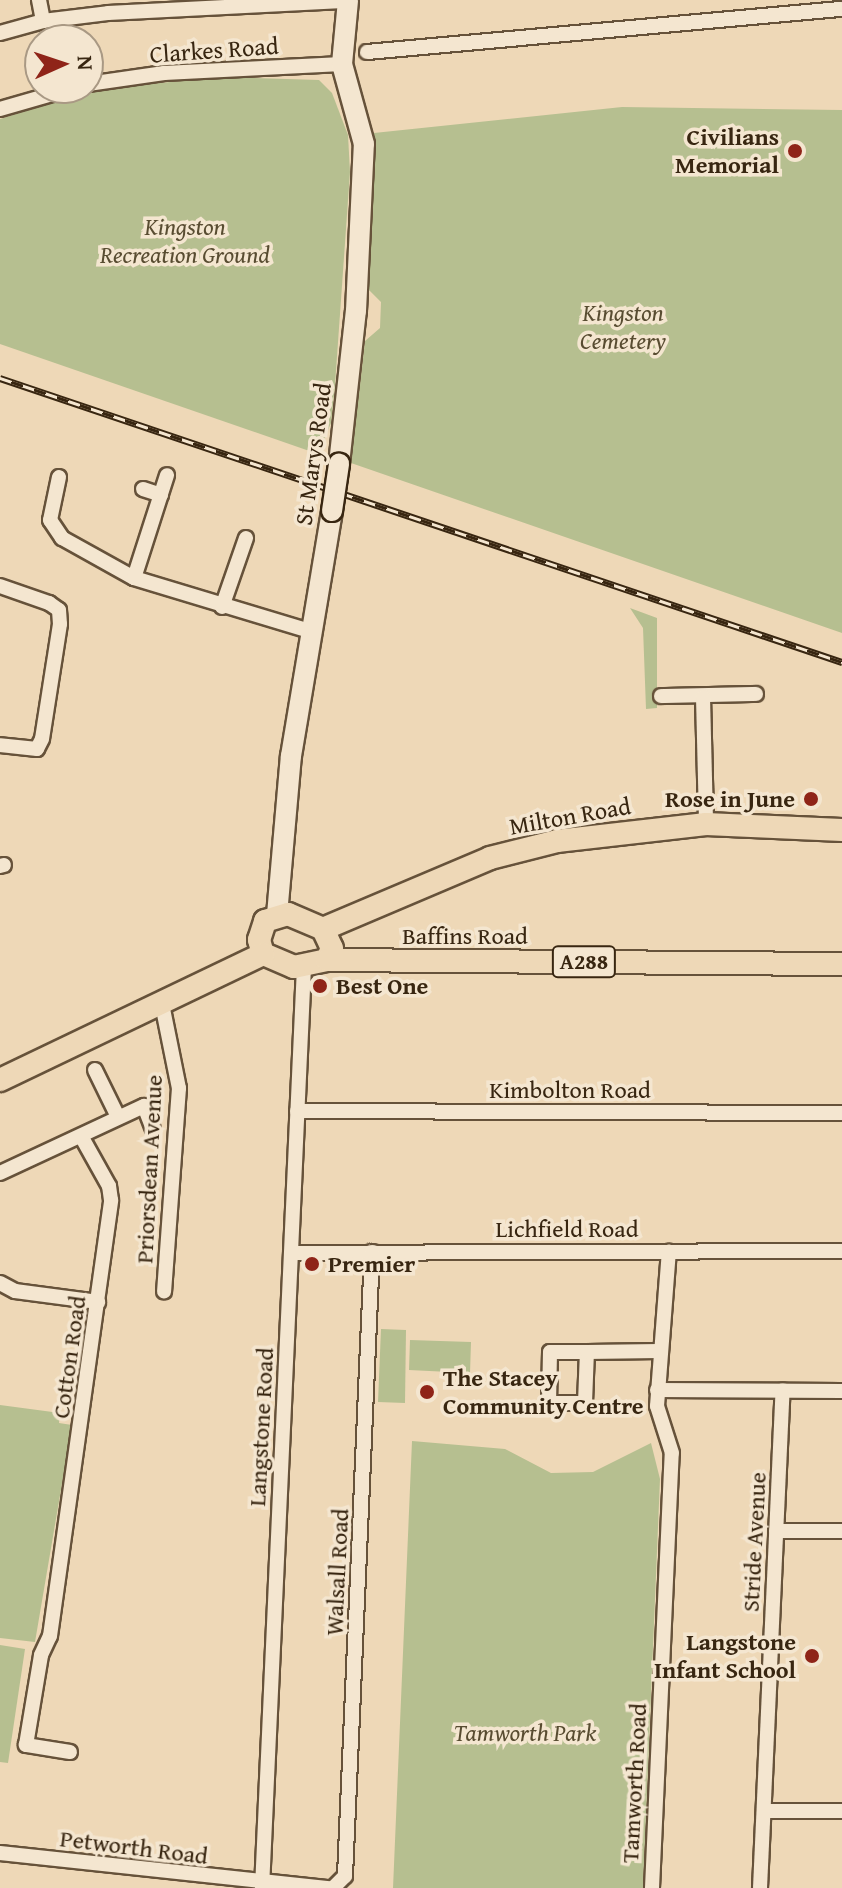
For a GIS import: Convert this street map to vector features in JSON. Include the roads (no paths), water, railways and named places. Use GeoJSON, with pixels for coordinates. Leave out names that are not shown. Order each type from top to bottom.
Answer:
{"type":"FeatureCollection","features":[{"type":"Feature","properties":{"kind":"main road","name":"Milton Road"},"geometry":{"type":"LineString","coordinates":[[323,929],[507,852],[626,831],[706,824],[842,830]]}},
{"type":"Feature","properties":{"kind":"main road"},"geometry":{"type":"LineString","coordinates":[[277,915],[299,916],[323,929],[332,948],[327,960],[304,967],[273,962],[263,954],[260,931],[277,915]]}},
{"type":"Feature","properties":{"kind":"main road"},"geometry":{"type":"LineString","coordinates":[[0,1080],[263,954]]}},
{"type":"Feature","properties":{"kind":"main road","name":"Baffins Road"},"geometry":{"type":"LineString","coordinates":[[327,960],[842,964]]}},
{"type":"Feature","properties":{"kind":"street"},"geometry":{"type":"LineString","coordinates":[[39,0],[43,21]]}},
{"type":"Feature","properties":{"kind":"street"},"geometry":{"type":"LineString","coordinates":[[0,33],[43,21],[348,1]]}},
{"type":"Feature","properties":{"kind":"street","name":"St Marys Road"},"geometry":{"type":"LineString","coordinates":[[277,915],[280,838],[339,464],[356,311],[364,144],[342,64],[348,1]]}},
{"type":"Feature","properties":{"kind":"street"},"geometry":{"type":"LineString","coordinates":[[367,52],[842,9]]}},
{"type":"Feature","properties":{"kind":"street","name":"Clarkes Road"},"geometry":{"type":"LineString","coordinates":[[104,82],[164,73],[342,64]]}},
{"type":"Feature","properties":{"kind":"street"},"geometry":{"type":"LineString","coordinates":[[0,109],[24,102]]}},
{"type":"Feature","properties":{"kind":"street"},"geometry":{"type":"LineString","coordinates":[[134,578],[167,475]]}},
{"type":"Feature","properties":{"kind":"street"},"geometry":{"type":"LineString","coordinates":[[59,477],[50,504],[55,533],[134,578],[313,632]]}},
{"type":"Feature","properties":{"kind":"street"},"geometry":{"type":"LineString","coordinates":[[143,489],[161,495]]}},
{"type":"Feature","properties":{"kind":"street"},"geometry":{"type":"LineString","coordinates":[[222,607],[246,538]]}},
{"type":"Feature","properties":{"kind":"street"},"geometry":{"type":"LineString","coordinates":[[0,586],[49,603],[59,610],[60,624],[42,739],[37,749],[0,745]]}},
{"type":"Feature","properties":{"kind":"street"},"geometry":{"type":"LineString","coordinates":[[661,696],[756,694]]}},
{"type":"Feature","properties":{"kind":"street"},"geometry":{"type":"LineString","coordinates":[[703,697],[706,824]]}},
{"type":"Feature","properties":{"kind":"street","name":"Langstone Road"},"geometry":{"type":"LineString","coordinates":[[262,1886],[304,967]]}},
{"type":"Feature","properties":{"kind":"street","name":"Priorsdean Avenue"},"geometry":{"type":"LineString","coordinates":[[162,1004],[179,1088],[164,1291]]}},
{"type":"Feature","properties":{"kind":"street"},"geometry":{"type":"LineString","coordinates":[[95,1070],[118,1117]]}},
{"type":"Feature","properties":{"kind":"street"},"geometry":{"type":"LineString","coordinates":[[0,1173],[144,1106],[153,1129]]}},
{"type":"Feature","properties":{"kind":"street","name":"Kimbolton Road"},"geometry":{"type":"LineString","coordinates":[[297,1111],[842,1113]]}},
{"type":"Feature","properties":{"kind":"street","name":"Cotton Road"},"geometry":{"type":"LineString","coordinates":[[70,1752],[26,1745],[37,1676],[50,1636],[111,1200],[109,1186],[81,1136]]}},
{"type":"Feature","properties":{"kind":"street","name":"Tamworth Road"},"geometry":{"type":"LineString","coordinates":[[652,1888],[672,1453],[657,1390],[669,1251]]}},
{"type":"Feature","properties":{"kind":"street","name":"Lichfield Road"},"geometry":{"type":"LineString","coordinates":[[292,1253],[842,1251]]}},
{"type":"Feature","properties":{"kind":"street","name":"Walsall Road"},"geometry":{"type":"LineString","coordinates":[[262,1886],[337,1887],[372,1252]]}},
{"type":"Feature","properties":{"kind":"street"},"geometry":{"type":"LineString","coordinates":[[0,1283],[15,1291],[98,1302]]}},
{"type":"Feature","properties":{"kind":"street"},"geometry":{"type":"LineString","coordinates":[[587,1352],[585,1403],[549,1403],[550,1352],[659,1351]]}},
{"type":"Feature","properties":{"kind":"street"},"geometry":{"type":"LineString","coordinates":[[657,1390],[842,1391]]}},
{"type":"Feature","properties":{"kind":"street","name":"Stride Avenue"},"geometry":{"type":"LineString","coordinates":[[760,1888],[783,1391]]}},
{"type":"Feature","properties":{"kind":"street"},"geometry":{"type":"LineString","coordinates":[[776,1531],[842,1531]]}},
{"type":"Feature","properties":{"kind":"street"},"geometry":{"type":"LineString","coordinates":[[764,1811],[842,1811]]}},
{"type":"Feature","properties":{"kind":"street","name":"Petworth Road"},"geometry":{"type":"LineString","coordinates":[[0,1853],[262,1886]]}},
{"type":"Feature","properties":{"kind":"railway"},"geometry":{"type":"LineString","coordinates":[[0,378],[842,662]]}},
{"type":"Feature","properties":{"kind":"place","name":"Civilians Memorial"},"geometry":{"type":"Point","coordinates":[795,151]}},
{"type":"Feature","properties":{"kind":"place","name":"Rose in June"},"geometry":{"type":"Point","coordinates":[811,799]}},
{"type":"Feature","properties":{"kind":"place","name":"Best One"},"geometry":{"type":"Point","coordinates":[320,986]}},
{"type":"Feature","properties":{"kind":"place","name":"Premier"},"geometry":{"type":"Point","coordinates":[312,1264]}},
{"type":"Feature","properties":{"kind":"place","name":"The Stacey Community Centre"},"geometry":{"type":"Point","coordinates":[427,1392]}},
{"type":"Feature","properties":{"kind":"place","name":"Langstone Infant School"},"geometry":{"type":"Point","coordinates":[812,1656]}},
{"type":"Feature","properties":{"kind":"park label","name":"Kingston Recreation Ground"},"geometry":{"type":"Point","coordinates":[185,241]}},
{"type":"Feature","properties":{"kind":"park label","name":"Kingston Cemetery"},"geometry":{"type":"Point","coordinates":[623,327]}},
{"type":"Feature","properties":{"kind":"park label","name":"Tamworth Park"},"geometry":{"type":"Point","coordinates":[525,1733]}}]}
